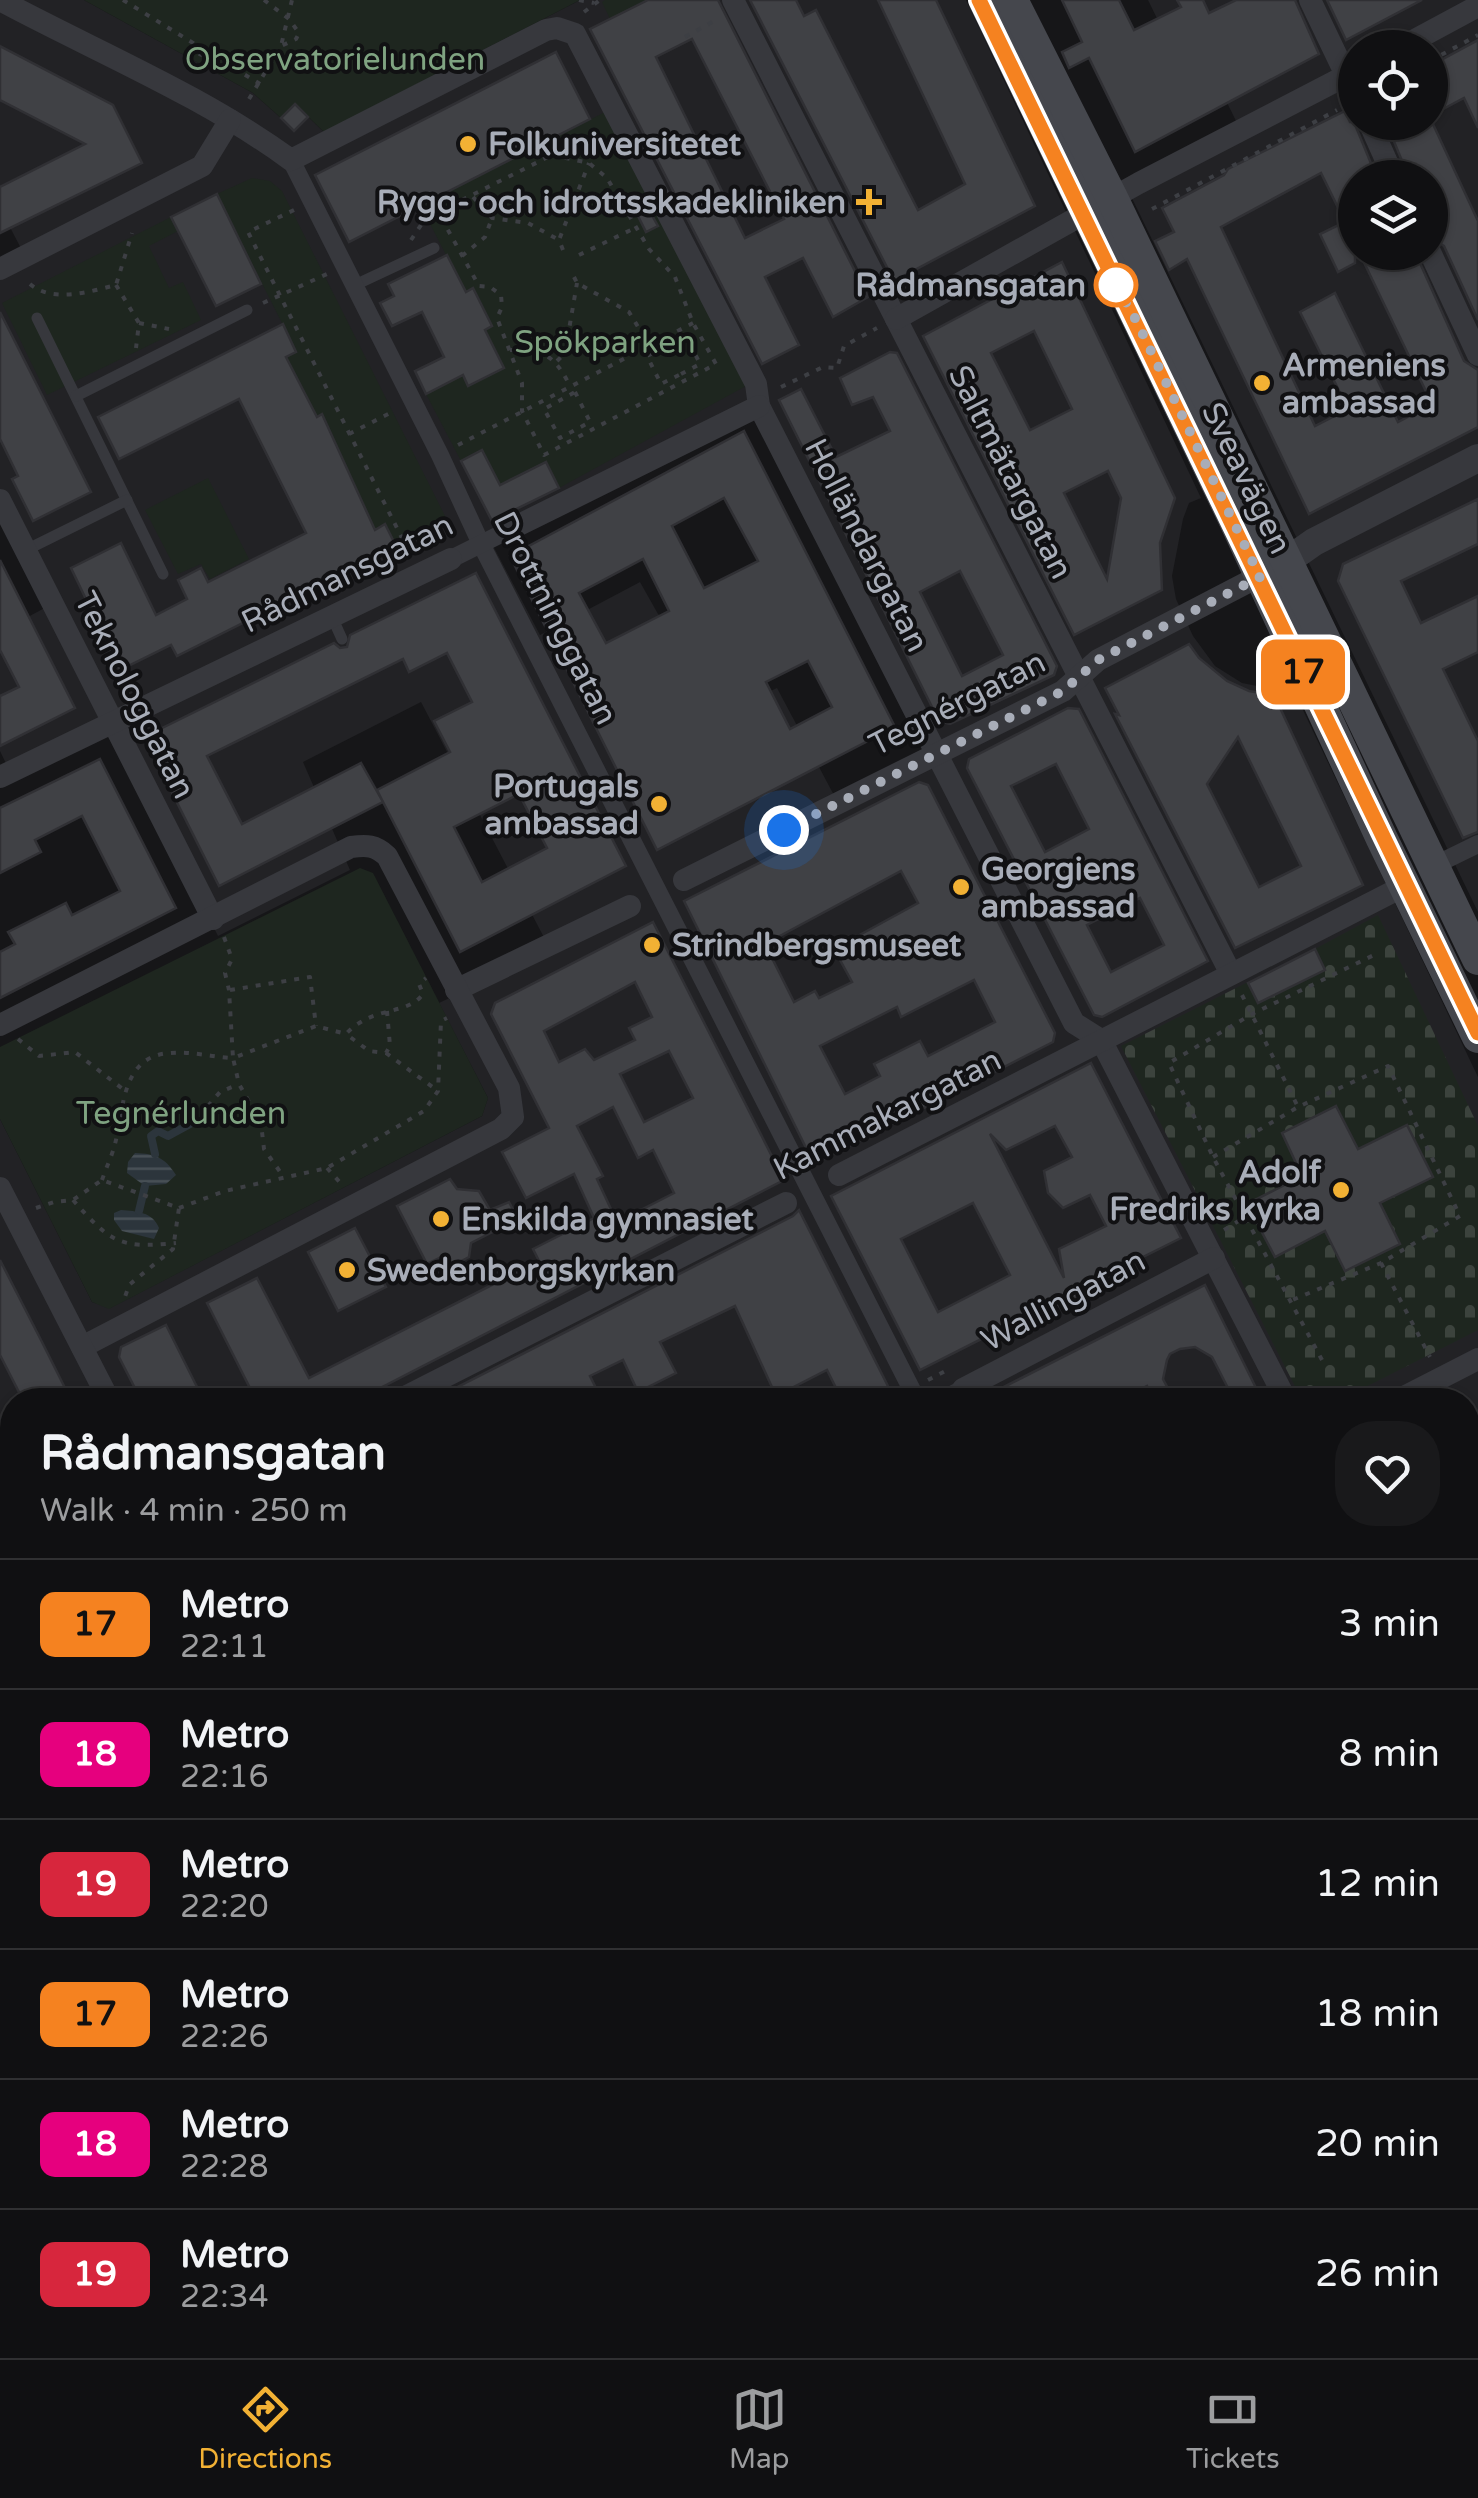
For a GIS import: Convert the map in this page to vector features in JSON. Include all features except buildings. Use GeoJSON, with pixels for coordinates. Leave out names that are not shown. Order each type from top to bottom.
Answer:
{"type":"FeatureCollection","features":[{"type":"Feature","properties":{"kind":"main road","name":"Sveavägen"},"geometry":{"type":"LineString","coordinates":[[984,0],[1099,206]]}},
{"type":"Feature","properties":{"kind":"main road","name":"Sveavägen"},"geometry":{"type":"LineString","coordinates":[[1012,0],[1099,206],[1274,569],[1434,866],[1478,958]]}},
{"type":"Feature","properties":{"kind":"main road","name":"Sveavägen"},"geometry":{"type":"LineString","coordinates":[[1274,569],[1404,886],[1478,1037]]}},
{"type":"Feature","properties":{"kind":"street","name":"Drottninggatan"},"geometry":{"type":"LineString","coordinates":[[0,0],[38,15],[230,120],[291,160],[481,544],[910,1388]]}},
{"type":"Feature","properties":{"kind":"street"},"geometry":{"type":"LineString","coordinates":[[1310,0],[1338,63]]}},
{"type":"Feature","properties":{"kind":"street"},"geometry":{"type":"LineString","coordinates":[[1433,30],[1478,6]]}},
{"type":"Feature","properties":{"kind":"street","name":"Saltmätargatan"},"geometry":{"type":"LineString","coordinates":[[729,7],[804,124],[887,323],[1080,678],[1231,974]]}},
{"type":"Feature","properties":{"kind":"street"},"geometry":{"type":"LineString","coordinates":[[291,160],[546,30],[574,23]]}},
{"type":"Feature","properties":{"kind":"street","name":"Holländargatan"},"geometry":{"type":"LineString","coordinates":[[574,23],[756,384],[760,406],[1074,1023],[1101,1040],[1280,1388]]}},
{"type":"Feature","properties":{"kind":"street"},"geometry":{"type":"LineString","coordinates":[[887,323],[1099,206],[1338,93]]}},
{"type":"Feature","properties":{"kind":"street"},"geometry":{"type":"LineString","coordinates":[[0,269],[202,166],[230,120]]}},
{"type":"Feature","properties":{"kind":"street"},"geometry":{"type":"LineString","coordinates":[[1438,270],[1478,355]]}},
{"type":"Feature","properties":{"kind":"street","name":"Rådmansgatan"},"geometry":{"type":"LineString","coordinates":[[0,777],[760,406]]}},
{"type":"Feature","properties":{"kind":"street","name":"Tegnérgatan"},"geometry":{"type":"LineString","coordinates":[[456,990],[1063,691],[1098,660],[1478,458]]}},
{"type":"Feature","properties":{"kind":"street","name":"Teknologgatan"},"geometry":{"type":"LineString","coordinates":[[0,500],[217,923]]}},
{"type":"Feature","properties":{"kind":"street"},"geometry":{"type":"LineString","coordinates":[[6,1030],[217,923],[350,847],[366,844],[387,856],[509,1088],[513,1117],[501,1129],[82,1347]]}},
{"type":"Feature","properties":{"kind":"street"},"geometry":{"type":"LineString","coordinates":[[1434,866],[1478,844]]}},
{"type":"Feature","properties":{"kind":"street","name":"Kammakargatan"},"geometry":{"type":"LineString","coordinates":[[423,1388],[1404,886]]}},
{"type":"Feature","properties":{"kind":"street"},"geometry":{"type":"LineString","coordinates":[[0,1188],[103,1388]]}},
{"type":"Feature","properties":{"kind":"street","name":"Wallingatan"},"geometry":{"type":"LineString","coordinates":[[965,1388],[1214,1258]]}},
{"type":"Feature","properties":{"kind":"street"},"geometry":{"type":"LineString","coordinates":[[1446,1388],[1478,1359]]}},
{"type":"Feature","properties":{"kind":"lane"},"geometry":{"type":"LineString","coordinates":[[355,285],[434,248]]}},
{"type":"Feature","properties":{"kind":"lane"},"geometry":{"type":"LineString","coordinates":[[76,396],[247,310]]}},
{"type":"Feature","properties":{"kind":"lane"},"geometry":{"type":"LineString","coordinates":[[37,318],[163,574]]}},
{"type":"Feature","properties":{"kind":"lane"},"geometry":{"type":"LineString","coordinates":[[26,550],[127,500]]}},
{"type":"Feature","properties":{"kind":"lane"},"geometry":{"type":"LineString","coordinates":[[332,616],[342,639]]}},
{"type":"Feature","properties":{"kind":"path"},"geometry":{"type":"LineString","coordinates":[[122,0],[260,84]]}},
{"type":"Feature","properties":{"kind":"path"},"geometry":{"type":"LineString","coordinates":[[264,0],[300,33],[296,40],[281,46]]}},
{"type":"Feature","properties":{"kind":"path"},"geometry":{"type":"LineString","coordinates":[[250,98],[281,46],[292,0]]}},
{"type":"Feature","properties":{"kind":"path"},"geometry":{"type":"LineString","coordinates":[[579,0],[596,1]]}},
{"type":"Feature","properties":{"kind":"path"},"geometry":{"type":"LineString","coordinates":[[574,23],[596,1]]}},
{"type":"Feature","properties":{"kind":"path"},"geometry":{"type":"LineString","coordinates":[[685,37],[729,7]]}},
{"type":"Feature","properties":{"kind":"path"},"geometry":{"type":"LineString","coordinates":[[1448,51],[1478,35]]}},
{"type":"Feature","properties":{"kind":"path"},"geometry":{"type":"LineString","coordinates":[[194,68],[203,50]]}},
{"type":"Feature","properties":{"kind":"path"},"geometry":{"type":"LineString","coordinates":[[1152,210],[1338,95]]}},
{"type":"Feature","properties":{"kind":"path"},"geometry":{"type":"LineString","coordinates":[[675,277],[649,249],[608,178],[589,163],[552,155],[438,212],[460,258],[479,286],[490,286],[501,295],[502,307],[497,318],[522,382],[522,411],[544,455],[716,364],[693,323],[688,305]]}},
{"type":"Feature","properties":{"kind":"path"},"geometry":{"type":"LineString","coordinates":[[563,250],[560,240],[589,163]]}},
{"type":"Feature","properties":{"kind":"path"},"geometry":{"type":"LineString","coordinates":[[472,197],[492,218],[528,223],[560,240]]}},
{"type":"Feature","properties":{"kind":"path"},"geometry":{"type":"LineString","coordinates":[[312,201],[248,232],[408,550]]}},
{"type":"Feature","properties":{"kind":"path"},"geometry":{"type":"LineString","coordinates":[[460,258],[485,237],[492,218]]}},
{"type":"Feature","properties":{"kind":"path"},"geometry":{"type":"LineString","coordinates":[[578,255],[638,227]]}},
{"type":"Feature","properties":{"kind":"path"},"geometry":{"type":"LineString","coordinates":[[132,233],[116,286],[140,323],[133,368]]}},
{"type":"Feature","properties":{"kind":"path"},"geometry":{"type":"LineString","coordinates":[[247,310],[345,266]]}},
{"type":"Feature","properties":{"kind":"path"},"geometry":{"type":"LineString","coordinates":[[557,361],[565,353],[576,280],[630,312],[649,344]]}},
{"type":"Feature","properties":{"kind":"path"},"geometry":{"type":"LineString","coordinates":[[30,284],[42,292],[79,294],[116,286]]}},
{"type":"Feature","properties":{"kind":"path"},"geometry":{"type":"LineString","coordinates":[[440,455],[693,323]]}},
{"type":"Feature","properties":{"kind":"path"},"geometry":{"type":"LineString","coordinates":[[760,406],[771,392],[823,367],[837,368],[844,346],[887,323]]}},
{"type":"Feature","properties":{"kind":"path"},"geometry":{"type":"LineString","coordinates":[[686,336],[700,364],[661,384],[648,356],[666,347],[686,336]]}},
{"type":"Feature","properties":{"kind":"path"},"geometry":{"type":"LineString","coordinates":[[662,338],[666,347]]}},
{"type":"Feature","properties":{"kind":"path"},"geometry":{"type":"LineString","coordinates":[[694,350],[705,344]]}},
{"type":"Feature","properties":{"kind":"path"},"geometry":{"type":"LineString","coordinates":[[510,350],[532,349],[557,361],[570,385]]}},
{"type":"Feature","properties":{"kind":"path"},"geometry":{"type":"LineString","coordinates":[[680,374],[684,380]]}},
{"type":"Feature","properties":{"kind":"path"},"geometry":{"type":"LineString","coordinates":[[561,390],[565,398]]}},
{"type":"Feature","properties":{"kind":"path"},"geometry":{"type":"LineString","coordinates":[[575,392],[590,422],[580,427],[560,438],[544,409],[575,392]]}},
{"type":"Feature","properties":{"kind":"path"},"geometry":{"type":"LineString","coordinates":[[349,434],[413,401]]}},
{"type":"Feature","properties":{"kind":"path"},"geometry":{"type":"LineString","coordinates":[[580,427],[584,434]]}},
{"type":"Feature","properties":{"kind":"path"},"geometry":{"type":"LineString","coordinates":[[217,923],[232,959],[225,973],[230,990],[232,1058],[239,1084],[260,1123],[267,1156],[284,1177]]}},
{"type":"Feature","properties":{"kind":"path"},"geometry":{"type":"LineString","coordinates":[[1322,1360],[1213,1158],[1168,1062],[1252,1014],[1374,955]]}},
{"type":"Feature","properties":{"kind":"path"},"geometry":{"type":"LineString","coordinates":[[1231,974],[1298,1108]]}},
{"type":"Feature","properties":{"kind":"path"},"geometry":{"type":"LineString","coordinates":[[230,990],[310,978],[316,1026]]}},
{"type":"Feature","properties":{"kind":"path"},"geometry":{"type":"LineString","coordinates":[[346,1034],[358,1021],[375,1012],[411,1006],[423,994],[421,980]]}},
{"type":"Feature","properties":{"kind":"path"},"geometry":{"type":"LineString","coordinates":[[386,1053],[390,1032],[387,1011]]}},
{"type":"Feature","properties":{"kind":"path"},"geometry":{"type":"LineString","coordinates":[[102,1180],[179,1208],[225,1191],[327,1168],[424,1111],[438,1091],[441,1021],[452,1016]]}},
{"type":"Feature","properties":{"kind":"path"},"geometry":{"type":"LineString","coordinates":[[17,1217],[54,1202],[73,1200],[102,1180],[115,1146],[124,1090],[136,1070],[157,1054],[232,1058],[316,1026],[346,1034],[370,1051],[386,1053],[438,1091]]}},
{"type":"Feature","properties":{"kind":"path"},"geometry":{"type":"LineString","coordinates":[[6,1030],[39,1056],[75,1052],[124,1090]]}},
{"type":"Feature","properties":{"kind":"path"},"geometry":{"type":"LineString","coordinates":[[1213,1158],[1298,1108],[1388,1066],[1460,1216],[1381,1262],[1288,1301]]}},
{"type":"Feature","properties":{"kind":"path"},"geometry":{"type":"LineString","coordinates":[[208,1106],[220,1092],[239,1084]]}},
{"type":"Feature","properties":{"kind":"path"},"geometry":{"type":"LineString","coordinates":[[327,1168],[346,1188]]}},
{"type":"Feature","properties":{"kind":"path"},"geometry":{"type":"LineString","coordinates":[[73,1200],[120,1243],[176,1242]]}},
{"type":"Feature","properties":{"kind":"path"},"geometry":{"type":"LineString","coordinates":[[124,1300],[130,1285],[173,1250],[179,1208]]}},
{"type":"Feature","properties":{"kind":"path"},"geometry":{"type":"LineString","coordinates":[[1217,1234],[1246,1217]]}},
{"type":"Feature","properties":{"kind":"path"},"geometry":{"type":"LineString","coordinates":[[1381,1262],[1429,1355]]}},
{"type":"Feature","properties":{"kind":"shaded area"},"geometry":{"type":"Polygon","coordinates":[[[0,0],[84,0],[253,93],[281,118],[295,104],[324,132],[580,0],[966,0],[1201,498],[1189,503],[1183,519],[1172,576],[1176,599],[1193,636],[1215,666],[1242,683],[1272,689],[1291,685],[1478,1077],[1478,1388],[0,1388],[0,1119],[92,1302],[110,1308],[482,1116],[488,1098],[439,1003],[550,949],[421,702],[303,762],[350,870],[218,936],[112,724],[11,774],[0,751],[0,632],[52,604],[0,500],[0,271],[26,258],[0,208],[0,0]],[[758,409],[491,542],[540,635],[640,582],[658,614],[693,643],[727,711],[777,688],[836,799],[930,751],[758,409]]]}},
{"type":"Feature","properties":{"kind":"shaded area"},"geometry":{"type":"Polygon","coordinates":[[[1148,0],[1478,0],[1478,912],[1128,190],[1241,131],[1196,40],[1173,51],[1148,0]]]}},
{"type":"Feature","properties":{"kind":"shaded area"},"geometry":{"type":"Polygon","coordinates":[[[135,1153],[159,1158],[176,1175],[166,1184],[145,1186],[127,1173],[128,1162],[135,1153]]]}},
{"type":"Feature","properties":{"kind":"shaded area"},"geometry":{"type":"Polygon","coordinates":[[[121,1210],[153,1219],[159,1228],[154,1239],[122,1231],[114,1220],[114,1213],[121,1210]]]}},
{"type":"Feature","properties":{"kind":"green space","name":"Observatorielunden"},"geometry":{"type":"Polygon","coordinates":[[[84,0],[580,0],[324,132],[296,105],[281,118],[253,93],[84,0]]]}},
{"type":"Feature","properties":{"kind":"green space"},"geometry":{"type":"Polygon","coordinates":[[[648,0],[610,19],[602,2],[648,0]]]}},
{"type":"Feature","properties":{"kind":"green space","name":"Spökparken"},"geometry":{"type":"Polygon","coordinates":[[[607,111],[746,386],[559,488],[546,462],[500,485],[482,451],[461,461],[426,394],[463,375],[485,330],[492,326],[465,292],[421,206],[607,111]]]}},
{"type":"Feature","properties":{"kind":"green space"},"geometry":{"type":"Polygon","coordinates":[[[252,178],[270,181],[282,191],[447,520],[396,546],[385,525],[375,529],[323,415],[317,417],[286,357],[296,351],[217,194],[252,178]]]}},
{"type":"Feature","properties":{"kind":"green space"},"geometry":{"type":"Polygon","coordinates":[[[171,217],[178,231],[149,246],[169,288],[183,282],[201,320],[47,395],[2,303],[171,217]]]}},
{"type":"Feature","properties":{"kind":"green space"},"geometry":{"type":"Polygon","coordinates":[[[208,478],[249,559],[210,579],[201,564],[178,574],[145,510],[208,478]]]}},
{"type":"Feature","properties":{"kind":"green space","name":"Tegnérlunden"},"geometry":{"type":"Polygon","coordinates":[[[360,868],[373,873],[488,1098],[482,1116],[109,1309],[92,1302],[0,1119],[0,1047],[360,868]]]}},
{"type":"Feature","properties":{"kind":"green space"},"geometry":{"type":"Polygon","coordinates":[[[1378,915],[1478,1126],[1478,1330],[1364,1388],[1296,1388],[1121,1046],[1248,982],[1258,1002],[1325,969],[1315,949],[1378,915]]]}},
{"type":"Feature","properties":{"kind":"waterway"},"geometry":{"type":"LineString","coordinates":[[155,1154],[151,1136],[158,1131],[168,1136],[190,1124]]}},
{"type":"Feature","properties":{"kind":"waterway"},"geometry":{"type":"LineString","coordinates":[[139,1211],[145,1186]]}},
{"type":"Feature","properties":{"kind":"metro line","name":"17"},"geometry":{"type":"LineString","coordinates":[[979,0],[1478,1033]]}},
{"type":"Feature","properties":{"kind":"place","name":"Folkuniversitetet"},"geometry":{"type":"Point","coordinates":[468,144]}},
{"type":"Feature","properties":{"kind":"place","name":"Rygg- och idrottsskadekliniken"},"geometry":{"type":"Point","coordinates":[869,202]}},
{"type":"Feature","properties":{"kind":"place","name":"Rådmansgatan"},"geometry":{"type":"Point","coordinates":[1116,285]}},
{"type":"Feature","properties":{"kind":"place","name":"Armeniens ambassad"},"geometry":{"type":"Point","coordinates":[1262,383]}},
{"type":"Feature","properties":{"kind":"place","name":"Portugals ambassad"},"geometry":{"type":"Point","coordinates":[659,804]}},
{"type":"Feature","properties":{"kind":"place","name":"Georgiens ambassad"},"geometry":{"type":"Point","coordinates":[961,887]}},
{"type":"Feature","properties":{"kind":"place","name":"Strindbergsmuseet"},"geometry":{"type":"Point","coordinates":[652,945]}},
{"type":"Feature","properties":{"kind":"place","name":"Adolf Fredriks kyrka"},"geometry":{"type":"Point","coordinates":[1341,1190]}},
{"type":"Feature","properties":{"kind":"place","name":"Enskilda gymnasiet"},"geometry":{"type":"Point","coordinates":[441,1219]}},
{"type":"Feature","properties":{"kind":"place","name":"Swedenborgskyrkan"},"geometry":{"type":"Point","coordinates":[347,1270]}},
{"type":"Feature","properties":{"kind":"route"},"geometry":{"type":"LineString","coordinates":[[784,830],[1063,691],[1098,660],[1260,577],[1120,286],[1116,285]]}}]}
